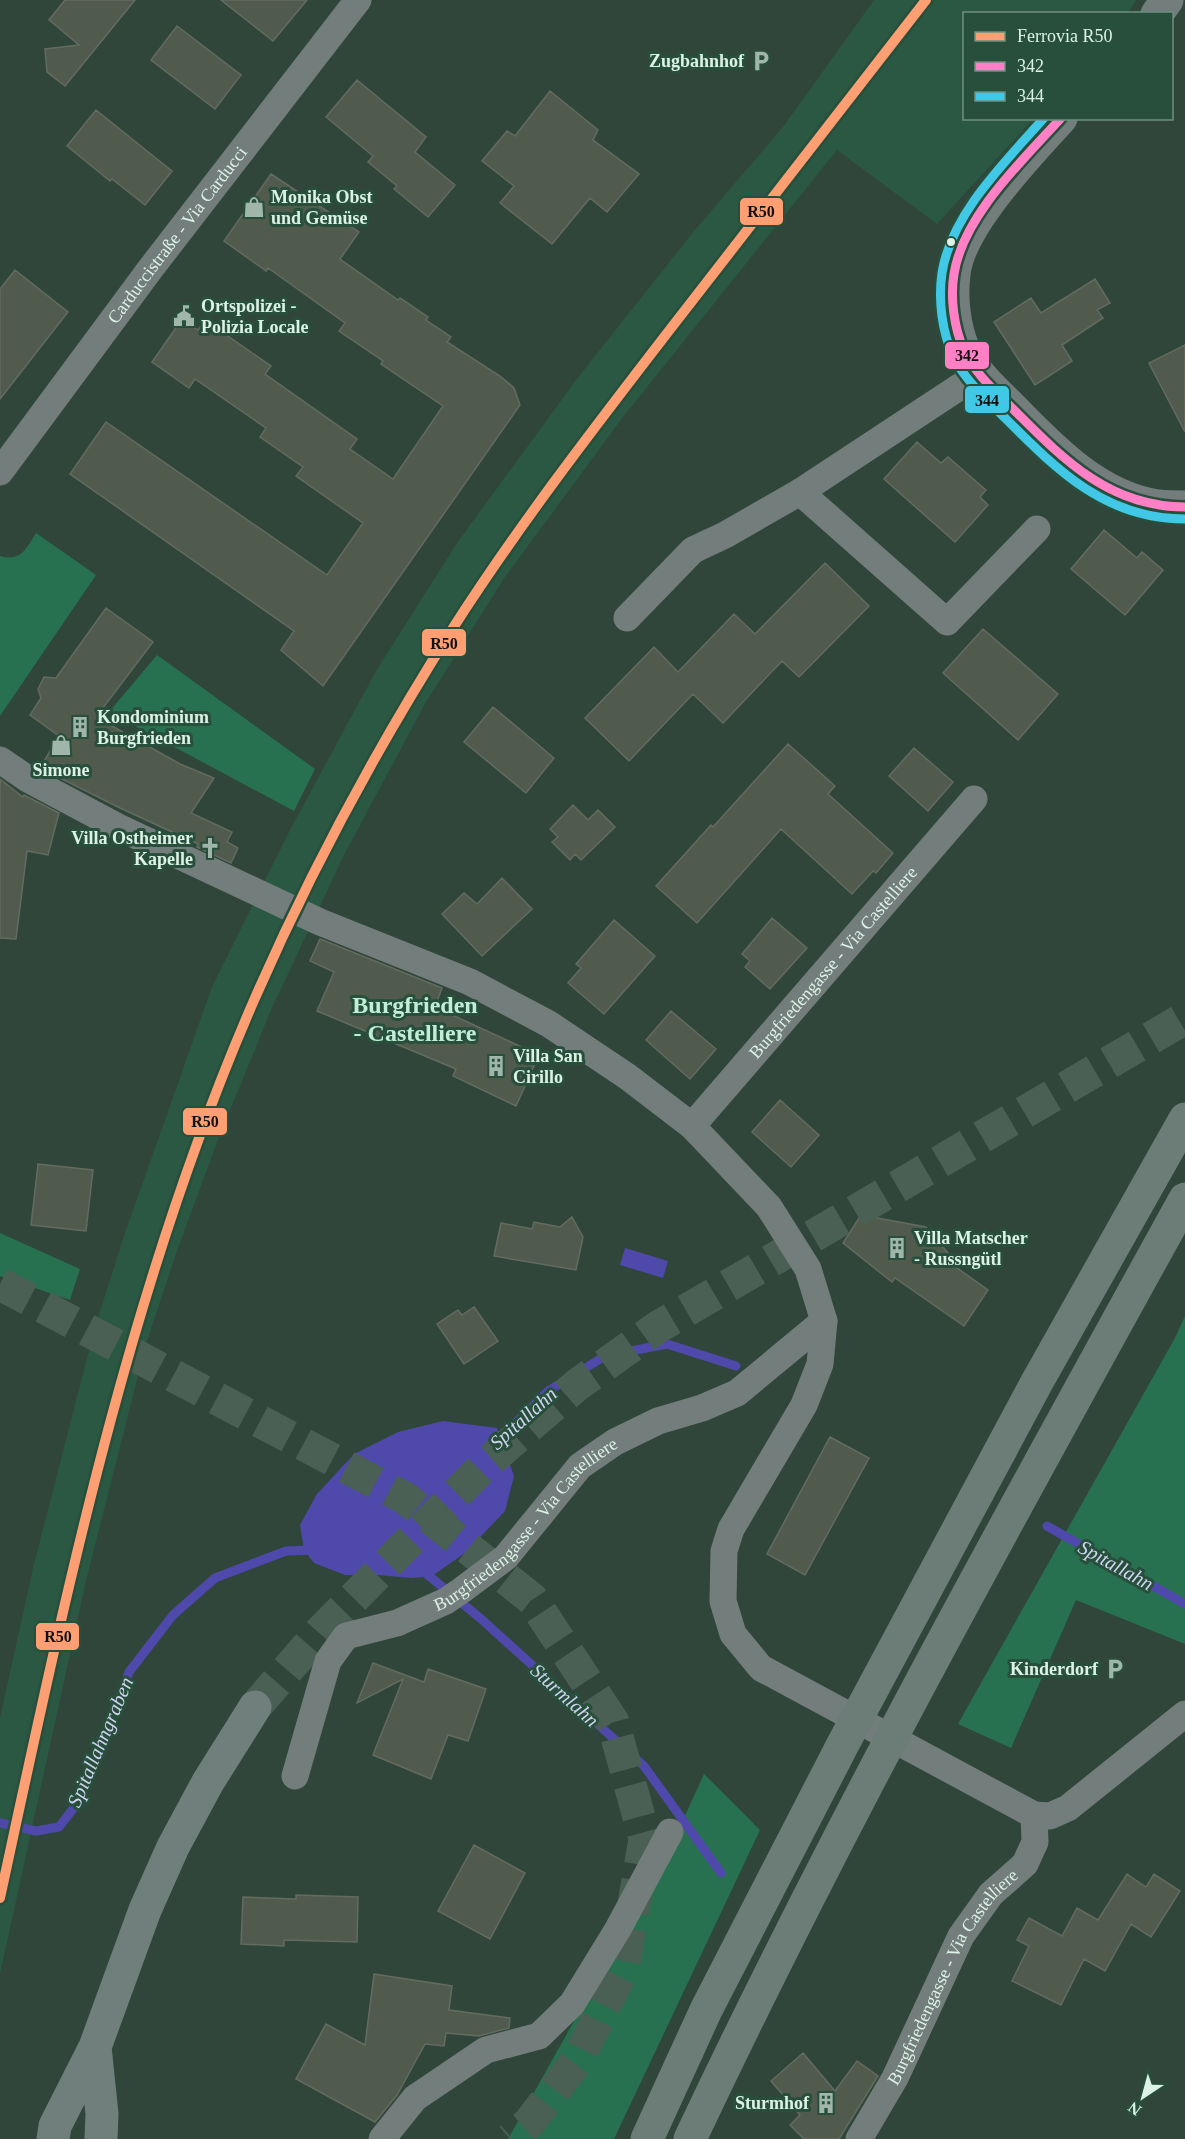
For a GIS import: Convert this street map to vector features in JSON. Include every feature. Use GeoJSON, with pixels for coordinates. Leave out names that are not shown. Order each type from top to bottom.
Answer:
{"type":"FeatureCollection","features":[{"type":"Feature","properties":{"kind":"highway"},"geometry":{"type":"LineString","coordinates":[[647,2139],[706,2010],[843,1744],[1037,1382],[1185,1119]]}},
{"type":"Feature","properties":{"kind":"highway"},"geometry":{"type":"LineString","coordinates":[[690,2139],[765,1982],[855,1806],[1185,1199]]}},
{"type":"Feature","properties":{"kind":"main road"},"geometry":{"type":"LineString","coordinates":[[53,2139],[55,2126],[95,2047],[145,1910],[173,1847],[208,1782],[255,1707]]}},
{"type":"Feature","properties":{"kind":"main road"},"geometry":{"type":"LineString","coordinates":[[95,2047],[102,2114],[101,2139]]}},
{"type":"Feature","properties":{"kind":"street","name":"Carduccistraße - Via Carducci"},"geometry":{"type":"LineString","coordinates":[[0,472],[151,268],[358,0]]}},
{"type":"Feature","properties":{"kind":"street"},"geometry":{"type":"LineString","coordinates":[[1059,120],[974,222],[961,246],[954,273],[956,325],[964,350],[979,374],[1055,451],[1094,482],[1126,497],[1157,506],[1185,507]]}},
{"type":"Feature","properties":{"kind":"street"},"geometry":{"type":"LineString","coordinates":[[627,618],[693,550],[725,535],[800,492],[979,374]]}},
{"type":"Feature","properties":{"kind":"street"},"geometry":{"type":"LineString","coordinates":[[800,492],[947,622],[1037,529]]}},
{"type":"Feature","properties":{"kind":"street"},"geometry":{"type":"LineString","coordinates":[[0,760],[28,779],[118,827],[320,922],[470,982],[549,1024],[628,1077],[692,1126],[769,1207],[808,1269],[824,1321],[820,1364],[804,1405],[731,1529],[724,1551],[723,1601],[733,1634],[761,1668],[990,1793],[1035,1815],[1050,1816],[1068,1808],[1185,1714]]}},
{"type":"Feature","properties":{"kind":"street","name":"Burgfriedengasse - Via Castelliere"},"geometry":{"type":"LineString","coordinates":[[692,1126],[974,799]]}},
{"type":"Feature","properties":{"kind":"street","name":"Burgfriedengasse - Via Castelliere"},"geometry":{"type":"LineString","coordinates":[[295,1776],[328,1661],[346,1636],[397,1623],[454,1596],[506,1557],[580,1466],[615,1442],[650,1425],[702,1408],[737,1393],[824,1321]]}},
{"type":"Feature","properties":{"kind":"street","name":"Burgfriedengasse - Via Castelliere"},"geometry":{"type":"LineString","coordinates":[[859,2139],[895,2078],[961,1936],[992,1894],[1025,1864],[1035,1842],[1035,1815]]}},
{"type":"Feature","properties":{"kind":"street"},"geometry":{"type":"LineString","coordinates":[[382,2139],[415,2098],[486,2050],[539,2036],[572,2004],[618,1929],[670,1832]]}},
{"type":"Feature","properties":{"kind":"shaded area"},"geometry":{"type":"Polygon","coordinates":[[[874,0],[1136,0],[1129,12],[963,12],[963,120],[1032,120],[937,224],[837,150],[623,417],[505,577],[426,702],[344,855],[271,1010],[219,1137],[177,1251],[146,1344],[86,1581],[0,1974],[0,1718],[33,1568],[95,1327],[125,1233],[212,987],[291,828],[376,671],[457,543],[576,380],[694,231],[783,127],[874,0]]]}},
{"type":"Feature","properties":{"kind":"shaded area"},"geometry":{"type":"Polygon","coordinates":[[[36,533],[96,575],[0,716],[0,556],[18,556],[26,549],[36,533]]]}},
{"type":"Feature","properties":{"kind":"shaded area"},"geometry":{"type":"Polygon","coordinates":[[[157,655],[315,769],[294,811],[109,712],[157,655]]]}},
{"type":"Feature","properties":{"kind":"shaded area"},"geometry":{"type":"Polygon","coordinates":[[[0,1233],[80,1269],[70,1300],[0,1276],[0,1233]]]}},
{"type":"Feature","properties":{"kind":"shaded area"},"geometry":{"type":"Polygon","coordinates":[[[625,1248],[668,1261],[663,1278],[620,1265],[625,1248]]]}},
{"type":"Feature","properties":{"kind":"shaded area"},"geometry":{"type":"Polygon","coordinates":[[[1185,1316],[1185,1644],[1076,1600],[1011,1748],[958,1724],[1175,1338],[1185,1316]]]}},
{"type":"Feature","properties":{"kind":"shaded area"},"geometry":{"type":"Polygon","coordinates":[[[443,1421],[497,1428],[514,1476],[505,1511],[465,1553],[432,1576],[413,1578],[345,1575],[314,1563],[304,1550],[300,1525],[317,1494],[354,1454],[398,1432],[443,1421]]]}},
{"type":"Feature","properties":{"kind":"shaded area"},"geometry":{"type":"Polygon","coordinates":[[[704,1774],[760,1830],[614,2139],[508,2139],[667,1855],[704,1774]]]}},
{"type":"Feature","properties":{"kind":"building"},"geometry":{"type":"Polygon","coordinates":[[[65,0],[135,0],[65,86],[47,72],[45,49],[79,45],[49,20],[65,0]]]}},
{"type":"Feature","properties":{"kind":"building"},"geometry":{"type":"Polygon","coordinates":[[[221,0],[307,0],[273,41],[221,0]]]}},
{"type":"Feature","properties":{"kind":"building"},"geometry":{"type":"Polygon","coordinates":[[[177,26],[241,75],[215,109],[151,60],[177,26]]]}},
{"type":"Feature","properties":{"kind":"building"},"geometry":{"type":"Polygon","coordinates":[[[357,80],[426,137],[415,152],[455,185],[428,217],[394,189],[397,186],[368,162],[373,156],[326,117],[357,80]]]}},
{"type":"Feature","properties":{"kind":"building"},"geometry":{"type":"Polygon","coordinates":[[[550,91],[598,130],[593,140],[639,174],[607,212],[590,198],[552,244],[500,203],[514,186],[482,161],[507,131],[515,136],[550,91]]]}},
{"type":"Feature","properties":{"kind":"building"},"geometry":{"type":"Polygon","coordinates":[[[96,110],[172,171],[145,205],[112,179],[110,181],[67,146],[96,110]]]}},
{"type":"Feature","properties":{"kind":"building"},"geometry":{"type":"Polygon","coordinates":[[[271,174],[359,232],[340,259],[398,300],[400,298],[428,317],[426,320],[451,337],[447,342],[500,376],[514,388],[520,405],[323,686],[281,650],[294,631],[70,474],[106,422],[327,575],[363,523],[296,476],[303,467],[260,437],[266,428],[195,379],[189,388],[152,362],[182,319],[198,330],[205,320],[271,366],[265,374],[357,439],[350,449],[393,479],[443,406],[381,364],[383,361],[339,331],[345,323],[268,268],[266,271],[224,241],[271,174]]]}},
{"type":"Feature","properties":{"kind":"building"},"geometry":{"type":"Polygon","coordinates":[[[15,270],[68,312],[0,399],[0,289],[15,270]]]}},
{"type":"Feature","properties":{"kind":"building"},"geometry":{"type":"Polygon","coordinates":[[[1095,279],[1110,303],[1097,310],[1103,318],[1062,345],[1072,361],[1035,385],[994,322],[1031,298],[1041,313],[1095,279]]]}},
{"type":"Feature","properties":{"kind":"building"},"geometry":{"type":"Polygon","coordinates":[[[1185,345],[1185,432],[1149,363],[1185,345]]]}},
{"type":"Feature","properties":{"kind":"building"},"geometry":{"type":"Polygon","coordinates":[[[917,442],[941,463],[948,457],[986,490],[980,497],[988,505],[955,542],[884,479],[917,442]]]}},
{"type":"Feature","properties":{"kind":"building"},"geometry":{"type":"Polygon","coordinates":[[[1104,530],[1137,558],[1142,552],[1163,570],[1125,615],[1071,569],[1104,530]]]}},
{"type":"Feature","properties":{"kind":"building"},"geometry":{"type":"Polygon","coordinates":[[[825,563],[869,606],[799,677],[782,661],[723,723],[693,694],[629,761],[585,718],[654,647],[678,672],[734,614],[755,634],[825,563]]]}},
{"type":"Feature","properties":{"kind":"building","name":"Kondominium Burgfrieden"},"geometry":{"type":"Polygon","coordinates":[[[106,608],[153,642],[96,717],[180,764],[214,778],[191,813],[232,832],[227,842],[238,848],[231,863],[197,847],[198,844],[40,768],[59,736],[30,715],[41,698],[38,689],[44,677],[56,678],[106,608]]]}},
{"type":"Feature","properties":{"kind":"building"},"geometry":{"type":"Polygon","coordinates":[[[983,629],[1058,694],[1018,740],[943,673],[983,629]]]}},
{"type":"Feature","properties":{"kind":"building"},"geometry":{"type":"Polygon","coordinates":[[[493,707],[554,758],[526,793],[464,742],[493,707]]]}},
{"type":"Feature","properties":{"kind":"building"},"geometry":{"type":"Polygon","coordinates":[[[788,744],[835,786],[828,794],[893,853],[876,873],[873,871],[852,894],[781,829],[697,923],[656,886],[788,744]]]}},
{"type":"Feature","properties":{"kind":"building"},"geometry":{"type":"Polygon","coordinates":[[[914,748],[953,782],[928,811],[889,776],[914,748]]]}},
{"type":"Feature","properties":{"kind":"building"},"geometry":{"type":"Polygon","coordinates":[[[0,779],[23,797],[24,795],[59,813],[48,855],[27,851],[16,939],[0,938],[0,779]]]}},
{"type":"Feature","properties":{"kind":"building"},"geometry":{"type":"Polygon","coordinates":[[[573,805],[588,820],[598,810],[615,827],[581,860],[575,854],[570,860],[552,842],[558,837],[550,829],[573,805]]]}},
{"type":"Feature","properties":{"kind":"building"},"geometry":{"type":"Polygon","coordinates":[[[502,878],[532,909],[482,956],[442,914],[464,893],[477,904],[502,878]]]}},
{"type":"Feature","properties":{"kind":"building"},"geometry":{"type":"Polygon","coordinates":[[[772,918],[807,948],[770,989],[745,967],[750,961],[742,954],[772,918]]]}},
{"type":"Feature","properties":{"kind":"building"},"geometry":{"type":"Polygon","coordinates":[[[614,920],[655,956],[604,1014],[568,983],[581,968],[576,964],[614,920]]]}},
{"type":"Feature","properties":{"kind":"building"},"geometry":{"type":"Polygon","coordinates":[[[320,939],[442,988],[435,1007],[539,1055],[516,1106],[453,1076],[456,1069],[317,1011],[334,972],[310,961],[320,939]]]}},
{"type":"Feature","properties":{"kind":"building"},"geometry":{"type":"Polygon","coordinates":[[[671,1011],[716,1049],[690,1079],[646,1040],[671,1011]]]}},
{"type":"Feature","properties":{"kind":"building"},"geometry":{"type":"Polygon","coordinates":[[[780,1100],[819,1135],[791,1167],[752,1132],[780,1100]]]}},
{"type":"Feature","properties":{"kind":"building"},"geometry":{"type":"Polygon","coordinates":[[[38,1164],[93,1170],[86,1231],[31,1225],[38,1164]]]}},
{"type":"Feature","properties":{"kind":"building","name":"Villa Matscher - Russngütl"},"geometry":{"type":"Polygon","coordinates":[[[861,1215],[926,1227],[948,1253],[943,1258],[988,1290],[964,1326],[895,1278],[892,1282],[843,1243],[861,1215]]]}},
{"type":"Feature","properties":{"kind":"building"},"geometry":{"type":"Polygon","coordinates":[[[572,1217],[583,1237],[576,1270],[494,1256],[501,1223],[532,1229],[534,1222],[560,1227],[572,1217]]]}},
{"type":"Feature","properties":{"kind":"building"},"geometry":{"type":"Polygon","coordinates":[[[474,1307],[498,1341],[464,1364],[437,1324],[458,1310],[462,1315],[474,1307]]]}},
{"type":"Feature","properties":{"kind":"building"},"geometry":{"type":"Polygon","coordinates":[[[830,1437],[869,1458],[805,1575],[767,1554],[830,1437]]]}},
{"type":"Feature","properties":{"kind":"building"},"geometry":{"type":"Polygon","coordinates":[[[373,1663],[424,1682],[428,1669],[486,1689],[468,1741],[448,1735],[431,1779],[373,1755],[403,1679],[357,1703],[373,1663]]]}},
{"type":"Feature","properties":{"kind":"building"},"geometry":{"type":"Polygon","coordinates":[[[474,1845],[525,1873],[490,1939],[438,1911],[474,1845]]]}},
{"type":"Feature","properties":{"kind":"building"},"geometry":{"type":"Polygon","coordinates":[[[1127,1874],[1146,1887],[1154,1874],[1180,1891],[1151,1937],[1131,1924],[1105,1971],[1084,1959],[1061,2005],[1012,1981],[1029,1946],[1017,1940],[1029,1918],[1062,1936],[1077,1908],[1098,1920],[1127,1874]]]}},
{"type":"Feature","properties":{"kind":"building"},"geometry":{"type":"Polygon","coordinates":[[[296,1895],[358,1897],[357,1942],[284,1940],[284,1946],[241,1944],[243,1897],[296,1899],[296,1895]]]}},
{"type":"Feature","properties":{"kind":"building"},"geometry":{"type":"Polygon","coordinates":[[[374,1974],[452,1986],[449,2010],[510,2018],[509,2028],[479,2036],[446,2033],[444,2046],[425,2044],[397,2095],[375,2122],[296,2079],[326,2024],[365,2045],[374,1974]]]}},
{"type":"Feature","properties":{"kind":"building","name":"Sturmhof"},"geometry":{"type":"Polygon","coordinates":[[[803,2053],[835,2091],[857,2061],[878,2076],[839,2139],[804,2139],[790,2125],[800,2115],[771,2081],[803,2053]]]}},
{"type":"Feature","properties":{"kind":"waterway","name":"Spitallahn"},"geometry":{"type":"LineString","coordinates":[[493,1445],[548,1391],[605,1356],[667,1344],[736,1366]]}},
{"type":"Feature","properties":{"kind":"waterway","name":"Spitallahn"},"geometry":{"type":"LineString","coordinates":[[1047,1526],[1185,1604]]}},
{"type":"Feature","properties":{"kind":"waterway","name":"Spitallahngraben"},"geometry":{"type":"LineString","coordinates":[[0,1823],[36,1831],[59,1827],[76,1805],[129,1672],[173,1615],[215,1578],[286,1551],[316,1550]]}},
{"type":"Feature","properties":{"kind":"waterway","name":"Sturmlahn"},"geometry":{"type":"LineString","coordinates":[[423,1571],[480,1618],[644,1766],[721,1873]]}},
{"type":"Feature","properties":{"kind":"tunnel"},"geometry":{"type":"LineString","coordinates":[[255,1707],[321,1631],[487,1463],[577,1385],[658,1327],[1185,1018]]}},
{"type":"Feature","properties":{"kind":"tunnel"},"geometry":{"type":"LineString","coordinates":[[0,1284],[405,1498],[532,1599],[613,1722],[645,1839],[623,1969],[577,2061],[529,2123],[510,2139]]}},
{"type":"Feature","properties":{"kind":"rail line","name":"R50"},"geometry":{"type":"LineString","coordinates":[[0,1898],[76,1555],[136,1329],[171,1217],[211,1107],[255,998],[299,903],[347,809],[398,718],[453,628],[504,552],[612,404],[926,0]]}},
{"type":"Feature","properties":{"kind":"transit line","name":"344"},"geometry":{"type":"LineString","coordinates":[[1042,120],[997,170],[968,209],[947,251],[940,294],[944,327],[950,348],[970,382],[1063,473],[1084,488],[1130,511],[1156,517],[1185,519]]}},
{"type":"Feature","properties":{"kind":"transit line","name":"342"},"geometry":{"type":"LineString","coordinates":[[1059,120],[996,190],[969,231],[960,252],[953,283],[954,313],[958,332],[969,359],[992,389],[1069,462],[1089,477],[1133,499],[1158,505],[1185,507]]}},
{"type":"Feature","properties":{"kind":"place","name":"Zugbahnhof"},"geometry":{"type":"Point","coordinates":[761,61]}},
{"type":"Feature","properties":{"kind":"place","name":"Monika Obst und Gemüse"},"geometry":{"type":"Point","coordinates":[254,207]}},
{"type":"Feature","properties":{"kind":"place","name":"Ortspolizei - Polizia Locale"},"geometry":{"type":"Point","coordinates":[184,316]}},
{"type":"Feature","properties":{"kind":"place","name":"Kondominium Burgfrieden"},"geometry":{"type":"Point","coordinates":[80,727]}},
{"type":"Feature","properties":{"kind":"place","name":"Simone"},"geometry":{"type":"Point","coordinates":[61,745]}},
{"type":"Feature","properties":{"kind":"place","name":"Villa Ostheimer Kapelle"},"geometry":{"type":"Point","coordinates":[210,848]}},
{"type":"Feature","properties":{"kind":"place","name":"Villa San Cirillo"},"geometry":{"type":"Point","coordinates":[496,1066]}},
{"type":"Feature","properties":{"kind":"place","name":"Villa Matscher - Russngütl"},"geometry":{"type":"Point","coordinates":[897,1248]}},
{"type":"Feature","properties":{"kind":"place","name":"Kinderdorf"},"geometry":{"type":"Point","coordinates":[1115,1669]}},
{"type":"Feature","properties":{"kind":"place","name":"Sturmhof"},"geometry":{"type":"Point","coordinates":[826,2103]}},
{"type":"Feature","properties":{"kind":"district","name":"Burgfrieden - Castelliere"},"geometry":{"type":"Point","coordinates":[415,1019]}}]}
